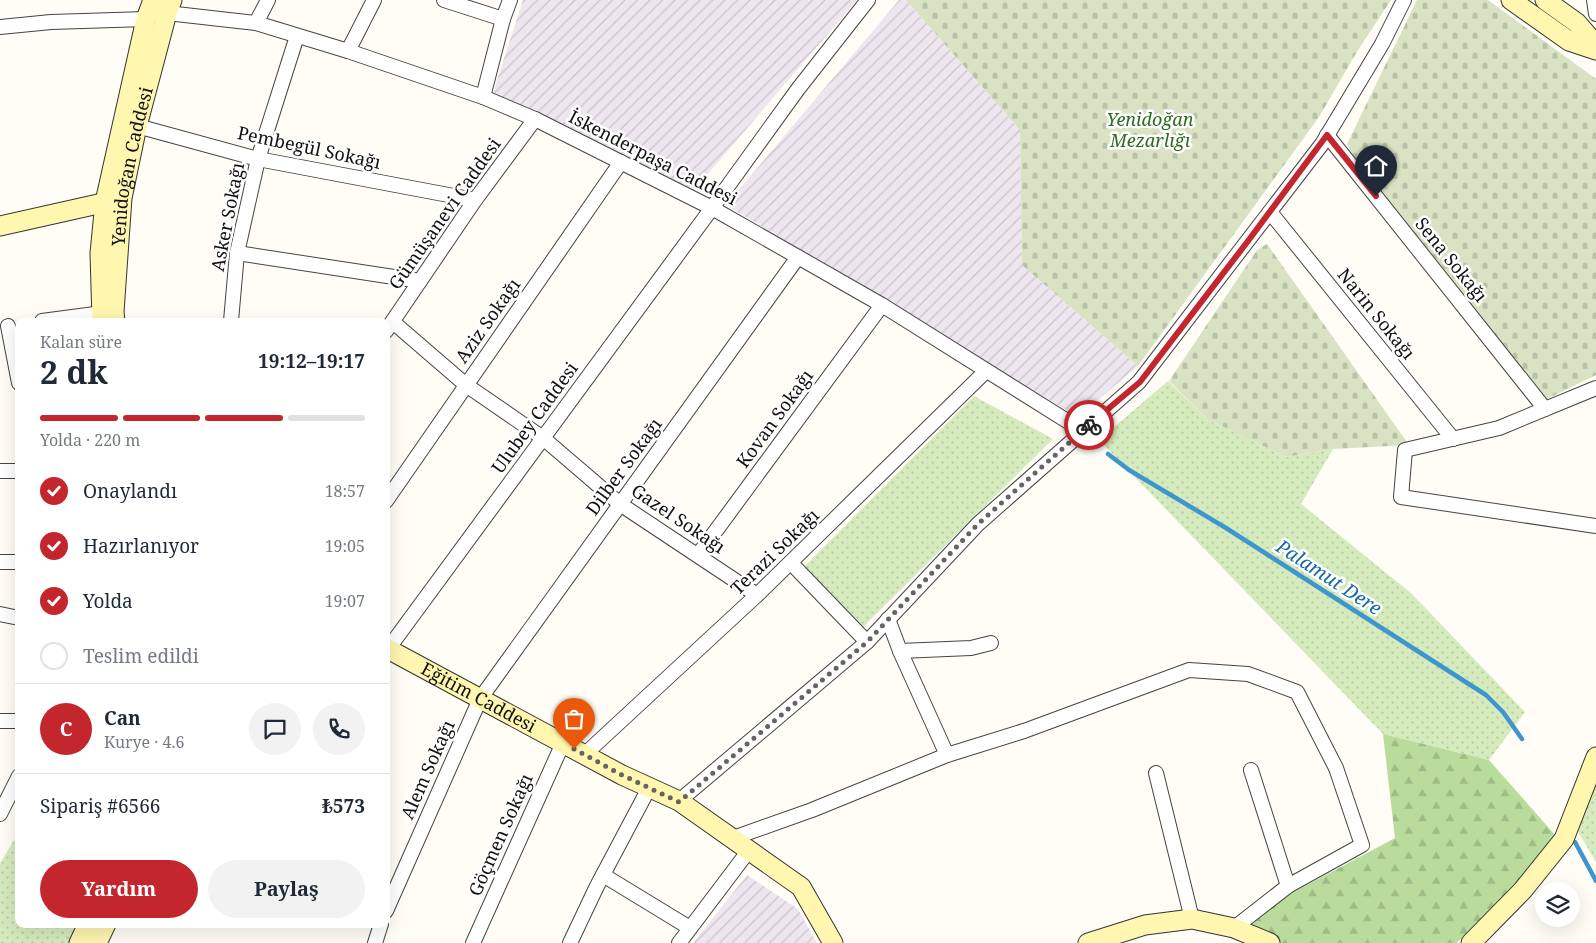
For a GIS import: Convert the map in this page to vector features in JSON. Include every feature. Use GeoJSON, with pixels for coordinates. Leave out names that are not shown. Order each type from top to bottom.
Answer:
{"type":"FeatureCollection","features":[{"type":"Feature","properties":{"kind":"street"},"geometry":{"type":"LineString","coordinates":[[0,226],[114,200],[146,19],[153,0]]}},
{"type":"Feature","properties":{"kind":"street"},"geometry":{"type":"LineString","coordinates":[[256,23],[268,0]]}},
{"type":"Feature","properties":{"kind":"street"},"geometry":{"type":"LineString","coordinates":[[348,51],[374,0]]}},
{"type":"Feature","properties":{"kind":"street"},"geometry":{"type":"LineString","coordinates":[[444,0],[503,19]]}},
{"type":"Feature","properties":{"kind":"street"},"geometry":{"type":"LineString","coordinates":[[483,97],[503,19],[510,0]]}},
{"type":"Feature","properties":{"kind":"street","name":"Ulubey Caddesi"},"geometry":{"type":"LineString","coordinates":[[390,645],[798,89],[868,0]]}},
{"type":"Feature","properties":{"kind":"street"},"geometry":{"type":"LineString","coordinates":[[679,802],[867,642],[978,524],[1140,382],[1327,135],[1382,44],[1404,0]]}},
{"type":"Feature","properties":{"kind":"street"},"geometry":{"type":"LineString","coordinates":[[1511,0],[1569,41],[1596,50]]}},
{"type":"Feature","properties":{"kind":"street"},"geometry":{"type":"LineString","coordinates":[[1545,0],[1577,23],[1596,45]]}},
{"type":"Feature","properties":{"kind":"street"},"geometry":{"type":"LineString","coordinates":[[1594,0],[1596,14]]}},
{"type":"Feature","properties":{"kind":"street"},"geometry":{"type":"LineString","coordinates":[[0,27],[51,22],[146,19],[170,7]]}},
{"type":"Feature","properties":{"kind":"street","name":"İskenderpaşa Caddesi"},"geometry":{"type":"LineString","coordinates":[[170,7],[256,23],[348,51],[483,97],[535,119],[712,208],[882,305],[1083,431]]}},
{"type":"Feature","properties":{"kind":"street","name":"Yenidoğan Caddesi"},"geometry":{"type":"LineString","coordinates":[[108,317],[114,200],[170,7]]}},
{"type":"Feature","properties":{"kind":"street","name":"Asker Sokağı"},"geometry":{"type":"LineString","coordinates":[[231,318],[237,252],[258,159],[297,36]]}},
{"type":"Feature","properties":{"kind":"street","name":"Gümüşanevi Caddesi"},"geometry":{"type":"LineString","coordinates":[[390,327],[475,200],[535,119]]}},
{"type":"Feature","properties":{"kind":"street","name":"Pembegül Sokağı"},"geometry":{"type":"LineString","coordinates":[[137,126],[258,159],[475,200]]}},
{"type":"Feature","properties":{"kind":"street","name":"Sena Sokağı"},"geometry":{"type":"LineString","coordinates":[[1327,135],[1546,409]]}},
{"type":"Feature","properties":{"kind":"street","name":"Aziz Sokağı"},"geometry":{"type":"LineString","coordinates":[[390,495],[621,162]]}},
{"type":"Feature","properties":{"kind":"street","name":"Narin Sokağı"},"geometry":{"type":"LineString","coordinates":[[1270,212],[1452,439]]}},
{"type":"Feature","properties":{"kind":"street"},"geometry":{"type":"LineString","coordinates":[[237,252],[420,281]]}},
{"type":"Feature","properties":{"kind":"street","name":"Dilber Sokağı"},"geometry":{"type":"LineString","coordinates":[[480,699],[798,257]]}},
{"type":"Feature","properties":{"kind":"street","name":"Kovan Sokağı"},"geometry":{"type":"LineString","coordinates":[[698,555],[882,305]]}},
{"type":"Feature","properties":{"kind":"street"},"geometry":{"type":"LineString","coordinates":[[92,318],[108,317]]}},
{"type":"Feature","properties":{"kind":"street"},"geometry":{"type":"LineString","coordinates":[[9,326],[15,360]]}},
{"type":"Feature","properties":{"kind":"street","name":"Gazel Sokağı"},"geometry":{"type":"LineString","coordinates":[[390,327],[466,385],[543,438],[620,504],[757,596]]}},
{"type":"Feature","properties":{"kind":"street","name":"Terazi Sokağı"},"geometry":{"type":"LineString","coordinates":[[584,754],[757,596],[986,371]]}},
{"type":"Feature","properties":{"kind":"street"},"geometry":{"type":"LineString","coordinates":[[1596,388],[1499,428],[1405,450],[1402,496],[1596,526]]}},
{"type":"Feature","properties":{"kind":"street"},"geometry":{"type":"LineString","coordinates":[[0,471],[15,472]]}},
{"type":"Feature","properties":{"kind":"street"},"geometry":{"type":"LineString","coordinates":[[0,562],[15,562]]}},
{"type":"Feature","properties":{"kind":"street"},"geometry":{"type":"LineString","coordinates":[[791,563],[867,642]]}},
{"type":"Feature","properties":{"kind":"street"},"geometry":{"type":"LineString","coordinates":[[0,614],[15,617]]}},
{"type":"Feature","properties":{"kind":"street"},"geometry":{"type":"LineString","coordinates":[[888,619],[900,651],[947,755]]}},
{"type":"Feature","properties":{"kind":"street"},"geometry":{"type":"LineString","coordinates":[[900,651],[971,648],[991,643]]}},
{"type":"Feature","properties":{"kind":"street","name":"Eğitim Caddesi"},"geometry":{"type":"LineString","coordinates":[[390,651],[563,743],[679,802],[801,887],[832,943]]}},
{"type":"Feature","properties":{"kind":"street"},"geometry":{"type":"LineString","coordinates":[[733,838],[812,810],[947,755],[1024,731],[1189,670],[1248,674],[1297,692],[1336,768],[1362,845],[1288,886],[1234,928]]}},
{"type":"Feature","properties":{"kind":"street","name":"Alem Sokağı"},"geometry":{"type":"LineString","coordinates":[[390,902],[480,699]]}},
{"type":"Feature","properties":{"kind":"street"},"geometry":{"type":"LineString","coordinates":[[0,721],[15,721]]}},
{"type":"Feature","properties":{"kind":"street","name":"Göçmen Sokağı"},"geometry":{"type":"LineString","coordinates":[[473,943],[563,743]]}},
{"type":"Feature","properties":{"kind":"street"},"geometry":{"type":"LineString","coordinates":[[1471,943],[1523,890],[1564,839],[1596,757]]}},
{"type":"Feature","properties":{"kind":"street"},"geometry":{"type":"LineString","coordinates":[[1251,770],[1288,886]]}},
{"type":"Feature","properties":{"kind":"street"},"geometry":{"type":"LineString","coordinates":[[1156,773],[1192,919]]}},
{"type":"Feature","properties":{"kind":"street"},"geometry":{"type":"LineString","coordinates":[[570,943],[649,788]]}},
{"type":"Feature","properties":{"kind":"street"},"geometry":{"type":"LineString","coordinates":[[0,814],[15,797]]}},
{"type":"Feature","properties":{"kind":"street"},"geometry":{"type":"LineString","coordinates":[[679,943],[750,850]]}},
{"type":"Feature","properties":{"kind":"street"},"geometry":{"type":"LineString","coordinates":[[603,875],[690,928]]}},
{"type":"Feature","properties":{"kind":"street"},"geometry":{"type":"LineString","coordinates":[[1088,943],[1145,926],[1192,919],[1234,928],[1270,943]]}},
{"type":"Feature","properties":{"kind":"street"},"geometry":{"type":"LineString","coordinates":[[79,943],[86,928]]}},
{"type":"Feature","properties":{"kind":"street"},"geometry":{"type":"LineString","coordinates":[[97,943],[104,928]]}},
{"type":"Feature","properties":{"kind":"street"},"geometry":{"type":"LineString","coordinates":[[375,943],[380,928]]}},
{"type":"Feature","properties":{"kind":"shaded area"},"geometry":{"type":"Polygon","coordinates":[[[523,0],[857,0],[694,190],[493,93],[523,0]]]}},
{"type":"Feature","properties":{"kind":"shaded area"},"geometry":{"type":"Polygon","coordinates":[[[899,0],[906,0],[1020,130],[1022,265],[1138,366],[1078,417],[726,205],[899,0]]]}},
{"type":"Feature","properties":{"kind":"shaded area"},"geometry":{"type":"Polygon","coordinates":[[[747,875],[798,909],[817,943],[693,943],[747,875]]]}},
{"type":"Feature","properties":{"kind":"green space","name":"Yenidoğan Mezarlığı"},"geometry":{"type":"Polygon","coordinates":[[[906,0],[1391,0],[1358,50],[1319,117],[1138,366],[1022,265],[1020,130],[906,0]]]}},
{"type":"Feature","properties":{"kind":"green space"},"geometry":{"type":"Polygon","coordinates":[[[1417,0],[1488,0],[1596,79],[1596,375],[1547,399],[1354,157],[1347,144],[1417,0]]]}},
{"type":"Feature","properties":{"kind":"green space"},"geometry":{"type":"Polygon","coordinates":[[[1267,244],[1409,445],[1333,449],[1286,457],[1207,419],[1169,381],[1257,250],[1267,244]]]}},
{"type":"Feature","properties":{"kind":"green space"},"geometry":{"type":"Polygon","coordinates":[[[1168,381],[1207,419],[1286,457],[1333,449],[1301,504],[1412,594],[1525,712],[1489,760],[1383,734],[1099,440],[1168,381]]]}},
{"type":"Feature","properties":{"kind":"green space"},"geometry":{"type":"Polygon","coordinates":[[[974,396],[1053,439],[860,630],[803,568],[974,396]]]}},
{"type":"Feature","properties":{"kind":"green space"},"geometry":{"type":"Polygon","coordinates":[[[1383,734],[1489,760],[1555,835],[1533,879],[1456,943],[1278,943],[1245,918],[1395,838],[1383,734]]]}},
{"type":"Feature","properties":{"kind":"green space"},"geometry":{"type":"Polygon","coordinates":[[[1596,745],[1596,862],[1574,825],[1578,802],[1596,745]]]}},
{"type":"Feature","properties":{"kind":"green space"},"geometry":{"type":"Polygon","coordinates":[[[15,841],[15,928],[78,928],[72,943],[0,943],[0,864],[15,841]]]}},
{"type":"Feature","properties":{"kind":"waterway","name":"Palamut Dere"},"geometry":{"type":"LineString","coordinates":[[1108,454],[1129,470],[1226,528],[1486,695],[1503,712],[1522,739]]}},
{"type":"Feature","properties":{"kind":"waterway","name":"Palamut Dere"},"geometry":{"type":"LineString","coordinates":[[1575,842],[1596,881]]}},
{"type":"Feature","properties":{"kind":"way so far"},"geometry":{"type":"LineString","coordinates":[[574,749],[622,775],[679,802],[867,642],[978,524],[1089,425]]}},
{"type":"Feature","properties":{"kind":"route"},"geometry":{"type":"LineString","coordinates":[[1089,425],[1140,382],[1327,135],[1376,196]]}}]}
